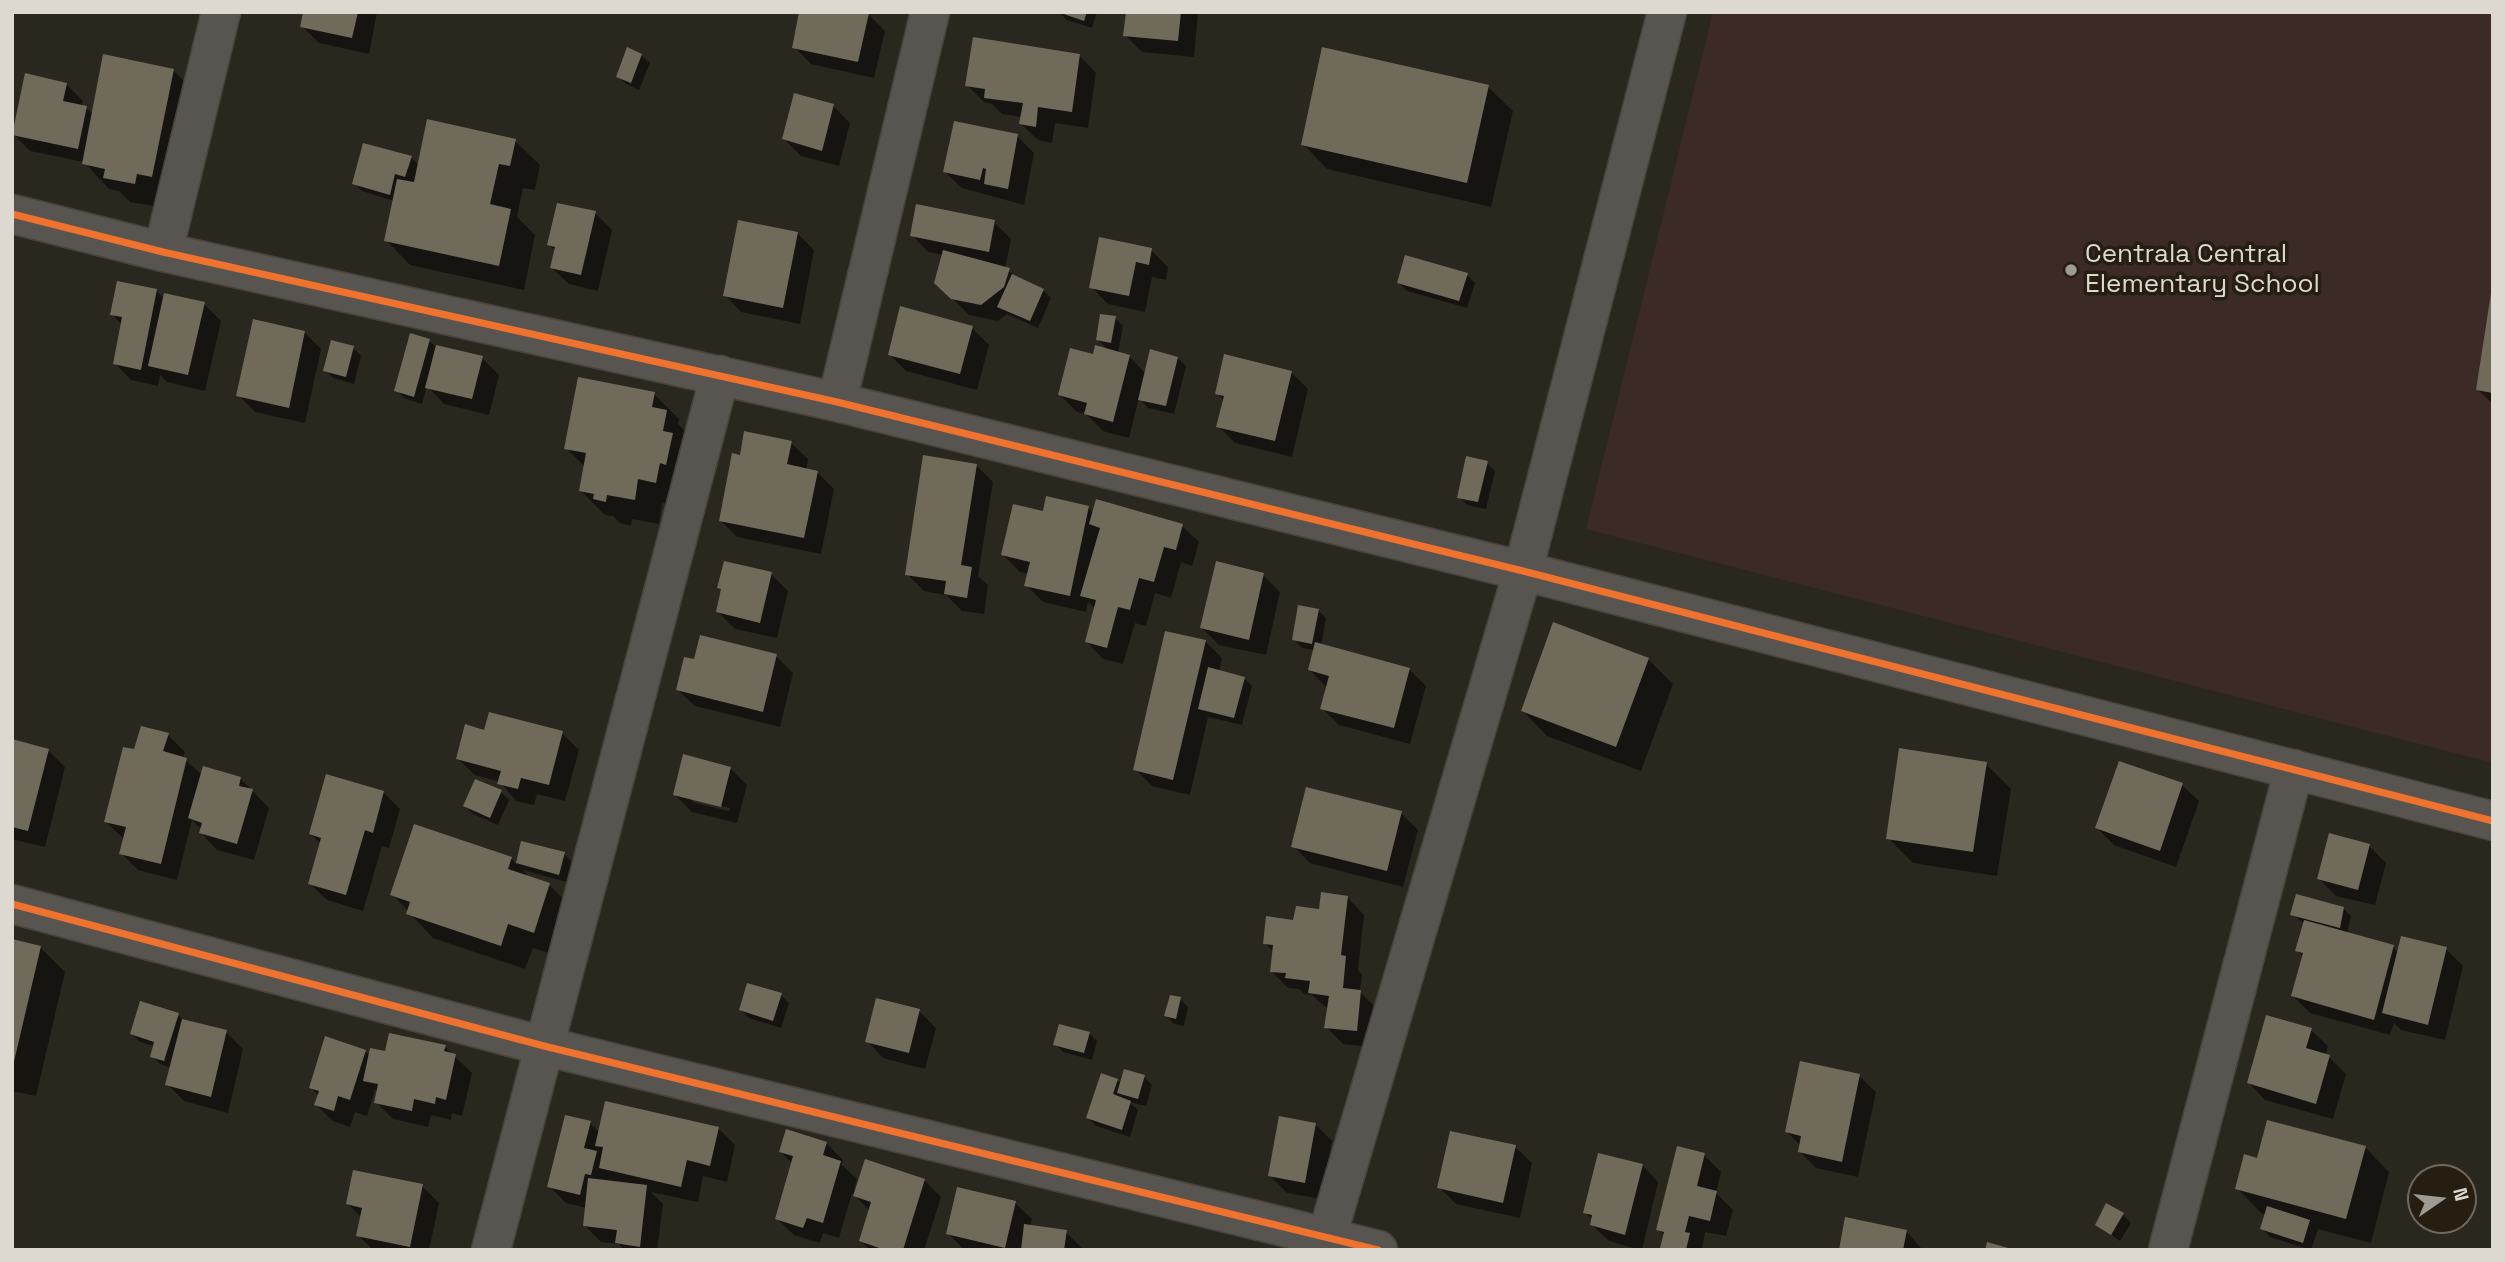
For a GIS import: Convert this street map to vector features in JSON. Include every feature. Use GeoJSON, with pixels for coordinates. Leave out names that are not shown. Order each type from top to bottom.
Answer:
{"type":"FeatureCollection","features":[{"type":"Feature","properties":{"kind":"street"},"geometry":{"type":"LineString","coordinates":[[163,252],[220,12]]}},
{"type":"Feature","properties":{"kind":"street"},"geometry":{"type":"LineString","coordinates":[[837,402],[930,12]]}},
{"type":"Feature","properties":{"kind":"street"},"geometry":{"type":"LineString","coordinates":[[1325,1243],[1523,571],[1667,12]]}},
{"type":"Feature","properties":{"kind":"street"},"geometry":{"type":"LineString","coordinates":[[12,214],[163,252],[837,402],[1523,571],[2493,821]]}},
{"type":"Feature","properties":{"kind":"street"},"geometry":{"type":"LineString","coordinates":[[491,1250],[720,375]]}},
{"type":"Feature","properties":{"kind":"street"},"geometry":{"type":"LineString","coordinates":[[2168,1250],[2294,769]]}},
{"type":"Feature","properties":{"kind":"street"},"geometry":{"type":"LineString","coordinates":[[12,904],[544,1046],[1325,1243],[1378,1250]]}},
{"type":"Feature","properties":{"kind":"shaded area","name":"Centrala Central Elementary School"},"geometry":{"type":"Polygon","coordinates":[[[1713,12],[2493,12],[2493,763],[1586,529],[1713,12]]]}},
{"type":"Feature","properties":{"kind":"building"},"geometry":{"type":"Polygon","coordinates":[[[303,12],[358,12],[352,38],[300,27],[303,12]]]}},
{"type":"Feature","properties":{"kind":"building"},"geometry":{"type":"Polygon","coordinates":[[[799,12],[869,13],[858,62],[792,48],[799,12]]]}},
{"type":"Feature","properties":{"kind":"building"},"geometry":{"type":"Polygon","coordinates":[[[1058,12],[1087,12],[1084,21],[1058,12]]]}},
{"type":"Feature","properties":{"kind":"building"},"geometry":{"type":"Polygon","coordinates":[[[1126,12],[1181,12],[1178,41],[1123,36],[1126,12]]]}},
{"type":"Feature","properties":{"kind":"building"},"geometry":{"type":"Polygon","coordinates":[[[973,37],[1080,54],[1072,112],[1038,107],[1036,127],[1019,124],[1023,103],[984,98],[985,89],[965,86],[973,37]]]}},
{"type":"Feature","properties":{"kind":"building"},"geometry":{"type":"Polygon","coordinates":[[[627,47],[642,54],[631,83],[616,77],[627,47]]]}},
{"type":"Feature","properties":{"kind":"building"},"geometry":{"type":"Polygon","coordinates":[[[1322,47],[1489,85],[1467,183],[1301,145],[1322,47]]]}},
{"type":"Feature","properties":{"kind":"building"},"geometry":{"type":"Polygon","coordinates":[[[103,54],[174,69],[152,177],[137,174],[135,184],[103,178],[105,169],[82,164],[103,54]]]}},
{"type":"Feature","properties":{"kind":"building"},"geometry":{"type":"Polygon","coordinates":[[[25,73],[67,83],[63,101],[87,106],[78,149],[12,135],[25,73]]]}},
{"type":"Feature","properties":{"kind":"building"},"geometry":{"type":"Polygon","coordinates":[[[794,93],[834,104],[822,151],[782,139],[794,93]]]}},
{"type":"Feature","properties":{"kind":"building"},"geometry":{"type":"Polygon","coordinates":[[[427,119],[516,139],[510,166],[499,164],[490,204],[511,209],[499,266],[384,241],[397,179],[414,182],[427,119]]]}},
{"type":"Feature","properties":{"kind":"building"},"geometry":{"type":"Polygon","coordinates":[[[954,121],[1018,134],[1008,189],[984,184],[986,169],[983,168],[980,180],[943,172],[954,121]]]}},
{"type":"Feature","properties":{"kind":"building"},"geometry":{"type":"Polygon","coordinates":[[[363,143],[412,156],[405,177],[395,174],[390,195],[352,184],[363,143]]]}},
{"type":"Feature","properties":{"kind":"building"},"geometry":{"type":"Polygon","coordinates":[[[557,203],[596,211],[581,275],[550,268],[555,247],[547,245],[557,203]]]}},
{"type":"Feature","properties":{"kind":"building"},"geometry":{"type":"Polygon","coordinates":[[[916,204],[995,220],[989,252],[910,236],[916,204]]]}},
{"type":"Feature","properties":{"kind":"building"},"geometry":{"type":"Polygon","coordinates":[[[738,220],[798,232],[783,308],[723,296],[738,220]]]}},
{"type":"Feature","properties":{"kind":"building"},"geometry":{"type":"Polygon","coordinates":[[[1099,237],[1152,248],[1149,265],[1136,262],[1129,296],[1089,288],[1099,237]]]}},
{"type":"Feature","properties":{"kind":"building"},"geometry":{"type":"Polygon","coordinates":[[[943,250],[1010,268],[1004,287],[981,305],[951,299],[934,283],[943,250]]]}},
{"type":"Feature","properties":{"kind":"building"},"geometry":{"type":"Polygon","coordinates":[[[1405,255],[1468,273],[1459,301],[1397,283],[1405,255]]]}},
{"type":"Feature","properties":{"kind":"building"},"geometry":{"type":"Polygon","coordinates":[[[1012,274],[1044,289],[1030,321],[997,307],[1012,274]]]}},
{"type":"Feature","properties":{"kind":"building"},"geometry":{"type":"Polygon","coordinates":[[[117,281],[157,289],[141,370],[113,364],[122,317],[110,315],[117,281]]]}},
{"type":"Feature","properties":{"kind":"building"},"geometry":{"type":"Polygon","coordinates":[[[164,293],[205,302],[188,375],[148,366],[164,293]]]}},
{"type":"Feature","properties":{"kind":"building"},"geometry":{"type":"Polygon","coordinates":[[[2493,293],[2493,393],[2476,390],[2493,293]]]}},
{"type":"Feature","properties":{"kind":"building"},"geometry":{"type":"Polygon","coordinates":[[[900,306],[973,326],[960,374],[888,355],[900,306]]]}},
{"type":"Feature","properties":{"kind":"building"},"geometry":{"type":"Polygon","coordinates":[[[1100,314],[1116,316],[1111,343],[1096,340],[1100,314]]]}},
{"type":"Feature","properties":{"kind":"building"},"geometry":{"type":"Polygon","coordinates":[[[253,319],[305,331],[289,408],[236,396],[253,319]]]}},
{"type":"Feature","properties":{"kind":"building"},"geometry":{"type":"Polygon","coordinates":[[[410,333],[430,339],[414,397],[394,391],[410,333]]]}},
{"type":"Feature","properties":{"kind":"building"},"geometry":{"type":"Polygon","coordinates":[[[331,340],[354,346],[346,377],[323,371],[331,340]]]}},
{"type":"Feature","properties":{"kind":"building"},"geometry":{"type":"Polygon","coordinates":[[[436,345],[483,356],[472,399],[425,388],[436,345]]]}},
{"type":"Feature","properties":{"kind":"building"},"geometry":{"type":"Polygon","coordinates":[[[1095,345],[1130,355],[1113,422],[1084,414],[1087,403],[1058,395],[1070,348],[1093,354],[1095,345]]]}},
{"type":"Feature","properties":{"kind":"building"},"geometry":{"type":"Polygon","coordinates":[[[1150,349],[1178,357],[1166,406],[1138,400],[1150,349]]]}},
{"type":"Feature","properties":{"kind":"building"},"geometry":{"type":"Polygon","coordinates":[[[1224,354],[1292,371],[1275,441],[1216,427],[1224,396],[1215,394],[1224,354]]]}},
{"type":"Feature","properties":{"kind":"building"},"geometry":{"type":"Polygon","coordinates":[[[578,377],[655,392],[652,407],[667,410],[663,431],[673,433],[666,465],[660,463],[656,483],[638,479],[635,500],[607,495],[606,502],[593,499],[594,494],[579,491],[586,453],[564,449],[578,377]]]}},
{"type":"Feature","properties":{"kind":"building"},"geometry":{"type":"Polygon","coordinates":[[[744,431],[792,441],[787,464],[818,471],[804,538],[719,521],[732,453],[740,455],[744,431]]]}},
{"type":"Feature","properties":{"kind":"building"},"geometry":{"type":"Polygon","coordinates":[[[923,455],[977,464],[961,565],[972,567],[967,598],[944,594],[946,581],[905,575],[923,455]]]}},
{"type":"Feature","properties":{"kind":"building"},"geometry":{"type":"Polygon","coordinates":[[[1466,456],[1488,461],[1478,502],[1457,498],[1466,456]]]}},
{"type":"Feature","properties":{"kind":"building"},"geometry":{"type":"Polygon","coordinates":[[[1046,496],[1089,506],[1070,596],[1024,586],[1030,562],[1001,555],[1013,504],[1043,511],[1046,496]]]}},
{"type":"Feature","properties":{"kind":"building"},"geometry":{"type":"Polygon","coordinates":[[[1096,499],[1183,524],[1176,550],[1164,547],[1154,582],[1139,578],[1130,610],[1118,607],[1107,648],[1085,642],[1096,600],[1080,596],[1100,528],[1089,524],[1096,499]]]}},
{"type":"Feature","properties":{"kind":"building"},"geometry":{"type":"Polygon","coordinates":[[[724,561],[772,572],[760,623],[716,612],[721,589],[717,588],[724,561]]]}},
{"type":"Feature","properties":{"kind":"building"},"geometry":{"type":"Polygon","coordinates":[[[1216,561],[1264,573],[1249,640],[1200,628],[1216,561]]]}},
{"type":"Feature","properties":{"kind":"building"},"geometry":{"type":"Polygon","coordinates":[[[1298,605],[1319,609],[1312,644],[1292,640],[1298,605]]]}},
{"type":"Feature","properties":{"kind":"building"},"geometry":{"type":"Polygon","coordinates":[[[1553,622],[1649,658],[1616,747],[1521,711],[1553,622]]]}},
{"type":"Feature","properties":{"kind":"building"},"geometry":{"type":"Polygon","coordinates":[[[1165,631],[1206,640],[1173,780],[1133,770],[1165,631]]]}},
{"type":"Feature","properties":{"kind":"building"},"geometry":{"type":"Polygon","coordinates":[[[700,635],[777,654],[763,712],[676,690],[684,657],[694,659],[700,635]]]}},
{"type":"Feature","properties":{"kind":"building"},"geometry":{"type":"Polygon","coordinates":[[[1315,642],[1410,668],[1394,728],[1320,709],[1329,676],[1308,670],[1315,642]]]}},
{"type":"Feature","properties":{"kind":"building"},"geometry":{"type":"Polygon","coordinates":[[[1208,667],[1245,677],[1234,718],[1198,709],[1208,667]]]}},
{"type":"Feature","properties":{"kind":"building"},"geometry":{"type":"Polygon","coordinates":[[[489,712],[563,731],[549,785],[521,778],[518,789],[497,784],[501,771],[456,759],[465,724],[484,730],[489,712]]]}},
{"type":"Feature","properties":{"kind":"building"},"geometry":{"type":"Polygon","coordinates":[[[141,726],[169,733],[163,751],[187,758],[161,864],[119,854],[126,827],[104,822],[123,747],[134,749],[141,726]]]}},
{"type":"Feature","properties":{"kind":"building"},"geometry":{"type":"Polygon","coordinates":[[[12,739],[49,749],[28,831],[12,827],[12,739]]]}},
{"type":"Feature","properties":{"kind":"building"},"geometry":{"type":"Polygon","coordinates":[[[1899,748],[1987,762],[1973,852],[1886,839],[1899,748]]]}},
{"type":"Feature","properties":{"kind":"building"},"geometry":{"type":"Polygon","coordinates":[[[683,754],[731,767],[721,807],[673,795],[683,754]]]}},
{"type":"Feature","properties":{"kind":"building"},"geometry":{"type":"Polygon","coordinates":[[[2119,761],[2183,783],[2160,851],[2095,828],[2119,761]]]}},
{"type":"Feature","properties":{"kind":"building"},"geometry":{"type":"Polygon","coordinates":[[[203,766],[241,777],[239,786],[253,789],[237,844],[199,833],[202,823],[188,818],[203,766]]]}},
{"type":"Feature","properties":{"kind":"building"},"geometry":{"type":"Polygon","coordinates":[[[326,774],[384,791],[373,833],[365,830],[346,895],[308,884],[321,838],[309,834],[326,774]]]}},
{"type":"Feature","properties":{"kind":"building"},"geometry":{"type":"Polygon","coordinates":[[[475,779],[502,790],[490,818],[463,806],[475,779]]]}},
{"type":"Feature","properties":{"kind":"building"},"geometry":{"type":"Polygon","coordinates":[[[1306,787],[1402,811],[1387,871],[1291,847],[1306,787]]]}},
{"type":"Feature","properties":{"kind":"building"},"geometry":{"type":"Polygon","coordinates":[[[414,824],[512,857],[508,869],[550,883],[534,933],[508,924],[501,946],[406,914],[410,902],[390,895],[414,824]]]}},
{"type":"Feature","properties":{"kind":"building"},"geometry":{"type":"Polygon","coordinates":[[[2329,833],[2370,844],[2358,890],[2317,879],[2329,833]]]}},
{"type":"Feature","properties":{"kind":"building"},"geometry":{"type":"Polygon","coordinates":[[[521,841],[565,852],[559,875],[516,863],[521,841]]]}},
{"type":"Feature","properties":{"kind":"building"},"geometry":{"type":"Polygon","coordinates":[[[1321,892],[1348,896],[1341,955],[1346,956],[1343,988],[1361,990],[1357,1031],[1324,1028],[1329,996],[1308,993],[1310,981],[1285,978],[1286,973],[1270,972],[1273,945],[1263,944],[1266,916],[1293,920],[1296,906],[1319,909],[1321,892]]]}},
{"type":"Feature","properties":{"kind":"building"},"geometry":{"type":"Polygon","coordinates":[[[2296,894],[2344,907],[2340,928],[2290,915],[2296,894]]]}},
{"type":"Feature","properties":{"kind":"building"},"geometry":{"type":"Polygon","coordinates":[[[2304,920],[2394,945],[2374,1020],[2291,996],[2303,953],[2295,951],[2304,920]]]}},
{"type":"Feature","properties":{"kind":"building"},"geometry":{"type":"Polygon","coordinates":[[[2401,936],[2447,947],[2428,1025],[2382,1013],[2401,936]]]}},
{"type":"Feature","properties":{"kind":"building"},"geometry":{"type":"Polygon","coordinates":[[[12,939],[41,946],[13,1066],[12,1066],[12,939]]]}},
{"type":"Feature","properties":{"kind":"building"},"geometry":{"type":"Polygon","coordinates":[[[747,983],[782,993],[773,1021],[739,1010],[747,983]]]}},
{"type":"Feature","properties":{"kind":"building"},"geometry":{"type":"Polygon","coordinates":[[[1170,995],[1181,997],[1176,1019],[1164,1016],[1170,995]]]}},
{"type":"Feature","properties":{"kind":"building"},"geometry":{"type":"Polygon","coordinates":[[[876,998],[920,1009],[909,1053],[865,1042],[876,998]]]}},
{"type":"Feature","properties":{"kind":"building"},"geometry":{"type":"Polygon","coordinates":[[[140,1001],[179,1013],[164,1061],[150,1057],[154,1042],[130,1034],[140,1001]]]}},
{"type":"Feature","properties":{"kind":"building"},"geometry":{"type":"Polygon","coordinates":[[[2266,1015],[2312,1028],[2306,1048],[2330,1055],[2316,1104],[2247,1083],[2266,1015]]]}},
{"type":"Feature","properties":{"kind":"building"},"geometry":{"type":"Polygon","coordinates":[[[182,1019],[227,1030],[211,1097],[165,1085],[182,1019]]]}},
{"type":"Feature","properties":{"kind":"building"},"geometry":{"type":"Polygon","coordinates":[[[1059,1024],[1090,1032],[1084,1053],[1053,1045],[1059,1024]]]}},
{"type":"Feature","properties":{"kind":"building"},"geometry":{"type":"Polygon","coordinates":[[[389,1033],[446,1045],[444,1051],[456,1054],[446,1100],[436,1097],[435,1104],[414,1099],[412,1111],[374,1103],[378,1084],[363,1081],[370,1048],[385,1051],[389,1033]]]}},
{"type":"Feature","properties":{"kind":"building"},"geometry":{"type":"Polygon","coordinates":[[[325,1036],[366,1050],[350,1100],[338,1096],[334,1111],[314,1105],[319,1091],[309,1088],[325,1036]]]}},
{"type":"Feature","properties":{"kind":"building"},"geometry":{"type":"Polygon","coordinates":[[[1800,1061],[1860,1074],[1842,1162],[1798,1152],[1801,1136],[1785,1132],[1800,1061]]]}},
{"type":"Feature","properties":{"kind":"building"},"geometry":{"type":"Polygon","coordinates":[[[1124,1069],[1145,1075],[1138,1099],[1117,1093],[1124,1069]]]}},
{"type":"Feature","properties":{"kind":"building"},"geometry":{"type":"Polygon","coordinates":[[[1101,1073],[1118,1079],[1113,1094],[1131,1101],[1122,1130],[1086,1118],[1101,1073]]]}},
{"type":"Feature","properties":{"kind":"building"},"geometry":{"type":"Polygon","coordinates":[[[605,1101],[719,1127],[710,1166],[687,1160],[681,1187],[599,1168],[603,1147],[595,1146],[605,1101]]]}},
{"type":"Feature","properties":{"kind":"building"},"geometry":{"type":"Polygon","coordinates":[[[565,1115],[591,1121],[584,1148],[597,1151],[591,1175],[585,1174],[580,1195],[547,1187],[565,1115]]]}},
{"type":"Feature","properties":{"kind":"building"},"geometry":{"type":"Polygon","coordinates":[[[1279,1116],[1316,1123],[1305,1183],[1268,1176],[1279,1116]]]}},
{"type":"Feature","properties":{"kind":"building"},"geometry":{"type":"Polygon","coordinates":[[[2267,1120],[2366,1146],[2346,1219],[2235,1189],[2244,1154],[2257,1158],[2267,1120]]]}},
{"type":"Feature","properties":{"kind":"building"},"geometry":{"type":"Polygon","coordinates":[[[786,1129],[827,1142],[823,1155],[841,1161],[823,1223],[807,1218],[803,1228],[775,1219],[793,1156],[779,1152],[786,1129]]]}},
{"type":"Feature","properties":{"kind":"building"},"geometry":{"type":"Polygon","coordinates":[[[1450,1131],[1516,1145],[1503,1203],[1437,1188],[1450,1131]]]}},
{"type":"Feature","properties":{"kind":"building"},"geometry":{"type":"Polygon","coordinates":[[[1677,1146],[1705,1153],[1697,1186],[1717,1191],[1710,1221],[1689,1216],[1685,1232],[1690,1233],[1686,1250],[1668,1250],[1660,1248],[1664,1232],[1656,1230],[1677,1146]]]}},
{"type":"Feature","properties":{"kind":"building"},"geometry":{"type":"Polygon","coordinates":[[[1598,1153],[1643,1164],[1625,1235],[1590,1225],[1592,1215],[1583,1213],[1598,1153]]]}},
{"type":"Feature","properties":{"kind":"building"},"geometry":{"type":"Polygon","coordinates":[[[865,1159],[925,1179],[903,1250],[885,1250],[859,1241],[871,1202],[853,1196],[865,1159]]]}},
{"type":"Feature","properties":{"kind":"building"},"geometry":{"type":"Polygon","coordinates":[[[353,1170],[423,1184],[410,1247],[356,1236],[362,1208],[346,1204],[353,1170]]]}},
{"type":"Feature","properties":{"kind":"building"},"geometry":{"type":"Polygon","coordinates":[[[588,1178],[647,1185],[640,1247],[615,1243],[617,1230],[583,1226],[588,1178]]]}},
{"type":"Feature","properties":{"kind":"building"},"geometry":{"type":"Polygon","coordinates":[[[957,1187],[1016,1201],[1005,1248],[946,1234],[957,1187]]]}},
{"type":"Feature","properties":{"kind":"building"},"geometry":{"type":"Polygon","coordinates":[[[2106,1203],[2124,1213],[2111,1235],[2095,1225],[2106,1203]]]}},
{"type":"Feature","properties":{"kind":"building"},"geometry":{"type":"Polygon","coordinates":[[[2267,1206],[2310,1220],[2303,1243],[2260,1229],[2267,1206]]]}},
{"type":"Feature","properties":{"kind":"building"},"geometry":{"type":"Polygon","coordinates":[[[1845,1217],[1907,1230],[1903,1250],[1839,1250],[1845,1217]]]}},
{"type":"Feature","properties":{"kind":"building"},"geometry":{"type":"Polygon","coordinates":[[[1024,1224],[1067,1230],[1064,1250],[1021,1250],[1024,1224]]]}},
{"type":"Feature","properties":{"kind":"building"},"geometry":{"type":"Polygon","coordinates":[[[1987,1242],[2012,1249],[2012,1250],[1985,1250],[1987,1242]]]}},
{"type":"Feature","properties":{"kind":"cycle path"},"geometry":{"type":"LineString","coordinates":[[12,214],[163,252],[837,402],[1523,571],[2493,821]]}},
{"type":"Feature","properties":{"kind":"cycle path"},"geometry":{"type":"LineString","coordinates":[[12,904],[544,1046],[1378,1250]]}},
{"type":"Feature","properties":{"kind":"place","name":"Centrala Central Elementary School"},"geometry":{"type":"Point","coordinates":[2071,270]}}]}
